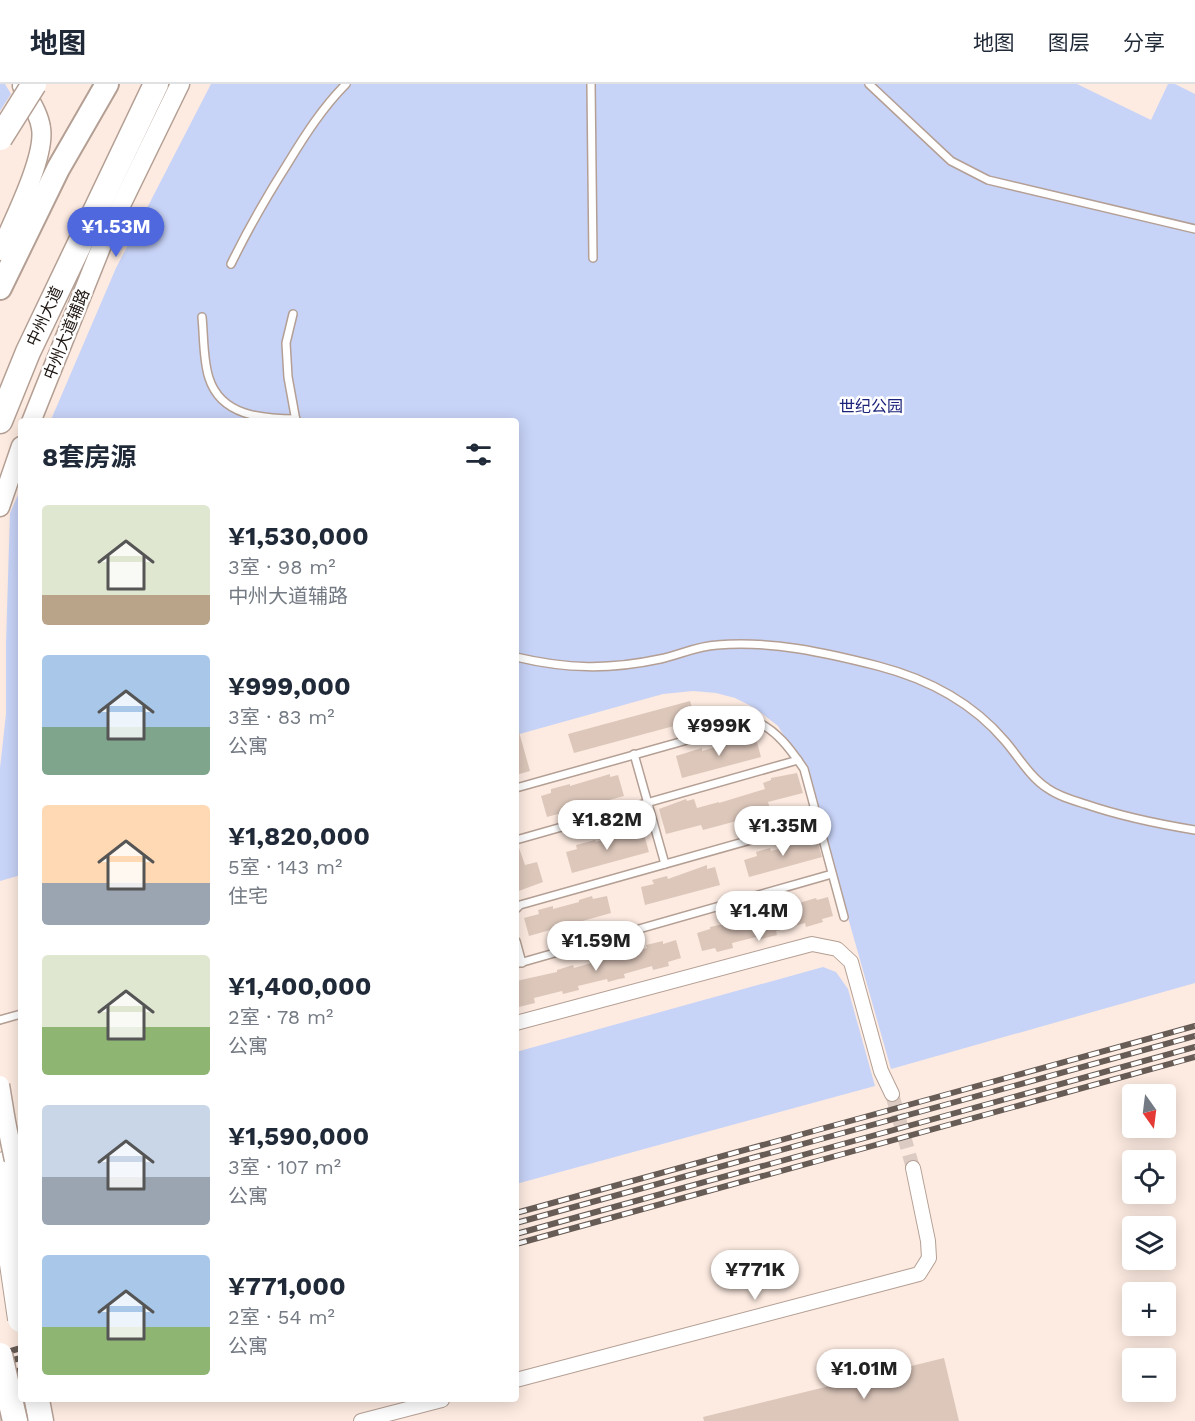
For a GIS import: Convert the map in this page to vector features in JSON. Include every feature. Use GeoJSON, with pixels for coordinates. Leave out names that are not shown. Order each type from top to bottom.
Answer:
{"type":"FeatureCollection","features":[{"type":"Feature","properties":{"kind":"highway"},"geometry":{"type":"LineString","coordinates":[[0,138],[34,84]]}},
{"type":"Feature","properties":{"kind":"highway","name":"中州大道"},"geometry":{"type":"LineString","coordinates":[[0,421],[27,352],[156,84]]}},
{"type":"Feature","properties":{"kind":"highway"},"geometry":{"type":"LineString","coordinates":[[0,1174],[18,1298]]}},
{"type":"Feature","properties":{"kind":"highway"},"geometry":{"type":"LineString","coordinates":[[0,1253],[18,1321]]}},
{"type":"Feature","properties":{"kind":"highway"},"geometry":{"type":"LineString","coordinates":[[0,1355],[15,1421]]}},
{"type":"Feature","properties":{"kind":"highway"},"geometry":{"type":"LineString","coordinates":[[37,1402],[41,1421]]}},
{"type":"Feature","properties":{"kind":"main road"},"geometry":{"type":"LineString","coordinates":[[0,288],[58,169],[107,84]]}},
{"type":"Feature","properties":{"kind":"street"},"geometry":{"type":"LineString","coordinates":[[0,251],[27,190],[41,144],[38,116],[21,84]]}},
{"type":"Feature","properties":{"kind":"street","name":"中州大道辅路"},"geometry":{"type":"LineString","coordinates":[[33,418],[104,240],[180,84]]}},
{"type":"Feature","properties":{"kind":"street"},"geometry":{"type":"LineString","coordinates":[[0,507],[18,455]]}},
{"type":"Feature","properties":{"kind":"street"},"geometry":{"type":"LineString","coordinates":[[519,1022],[813,944],[825,945],[837,949],[851,962],[881,1071],[892,1094]]}},
{"type":"Feature","properties":{"kind":"street"},"geometry":{"type":"LineString","coordinates":[[0,1084],[17,1174],[17,1198],[16,1219],[0,1247]]}},
{"type":"Feature","properties":{"kind":"street"},"geometry":{"type":"LineString","coordinates":[[0,1160],[18,1155]]}},
{"type":"Feature","properties":{"kind":"street"},"geometry":{"type":"LineString","coordinates":[[519,1379],[920,1274],[929,1258],[928,1241],[914,1168]]}},
{"type":"Feature","properties":{"kind":"street"},"geometry":{"type":"LineString","coordinates":[[361,1421],[434,1402]]}},
{"type":"Feature","properties":{"kind":"lane"},"geometry":{"type":"LineString","coordinates":[[231,264],[250,225],[298,146],[314,122],[346,84]]}},
{"type":"Feature","properties":{"kind":"lane"},"geometry":{"type":"LineString","coordinates":[[591,84],[593,258]]}},
{"type":"Feature","properties":{"kind":"lane"},"geometry":{"type":"LineString","coordinates":[[869,84],[951,161],[978,176],[999,183],[1195,229]]}},
{"type":"Feature","properties":{"kind":"lane"},"geometry":{"type":"LineString","coordinates":[[293,314],[286,343],[288,377],[296,418]]}},
{"type":"Feature","properties":{"kind":"lane"},"geometry":{"type":"LineString","coordinates":[[202,318],[208,378],[214,390],[238,412],[268,418]]}},
{"type":"Feature","properties":{"kind":"lane"},"geometry":{"type":"LineString","coordinates":[[519,658],[570,667],[608,667],[660,659],[702,647],[731,644],[788,648],[876,665],[919,679],[973,708],[991,724],[1043,785],[1055,793],[1131,817],[1195,830]]}},
{"type":"Feature","properties":{"kind":"lane"},"geometry":{"type":"LineString","coordinates":[[519,787],[755,721],[774,731],[804,769],[844,917]]}},
{"type":"Feature","properties":{"kind":"lane"},"geometry":{"type":"LineString","coordinates":[[634,754],[665,864]]}},
{"type":"Feature","properties":{"kind":"lane"},"geometry":{"type":"LineString","coordinates":[[519,839],[798,760]]}},
{"type":"Feature","properties":{"kind":"lane"},"geometry":{"type":"LineString","coordinates":[[519,906],[818,821]]}},
{"type":"Feature","properties":{"kind":"lane"},"geometry":{"type":"LineString","coordinates":[[519,964],[832,874]]}},
{"type":"Feature","properties":{"kind":"lane"},"geometry":{"type":"LineString","coordinates":[[0,1020],[18,1015]]}},
{"type":"Feature","properties":{"kind":"green space"},"geometry":{"type":"Polygon","coordinates":[[[0,84],[5,84],[11,94],[0,111],[0,84]]]}},
{"type":"Feature","properties":{"kind":"green space","name":"世纪公园"},"geometry":{"type":"Polygon","coordinates":[[[211,84],[1077,84],[1151,120],[1168,84],[1175,84],[1195,94],[1195,983],[891,1069],[807,773],[778,726],[755,708],[735,698],[716,693],[693,691],[663,694],[519,734],[519,418],[52,418],[116,268],[211,84]]]}},
{"type":"Feature","properties":{"kind":"green space"},"geometry":{"type":"Polygon","coordinates":[[[18,495],[18,876],[0,881],[0,768],[6,714],[10,513],[18,495]]]}},
{"type":"Feature","properties":{"kind":"green space"},"geometry":{"type":"Polygon","coordinates":[[[823,967],[836,972],[848,989],[875,1086],[519,1183],[519,1051],[823,967]]]}},
{"type":"Feature","properties":{"kind":"building"},"geometry":{"type":"Polygon","coordinates":[[[690,701],[696,720],[574,753],[568,734],[690,701]]]}},
{"type":"Feature","properties":{"kind":"building"},"geometry":{"type":"Polygon","coordinates":[[[519,732],[530,771],[519,774],[519,732]]]}},
{"type":"Feature","properties":{"kind":"building"},"geometry":{"type":"Polygon","coordinates":[[[755,735],[761,757],[682,778],[676,756],[702,748],[702,751],[729,743],[728,741],[755,735]]]}},
{"type":"Feature","properties":{"kind":"building"},"geometry":{"type":"Polygon","coordinates":[[[797,773],[803,793],[768,802],[771,812],[703,830],[701,825],[666,834],[659,809],[686,799],[687,801],[694,799],[697,808],[719,803],[765,789],[763,783],[771,778],[797,773]]]}},
{"type":"Feature","properties":{"kind":"building"},"geometry":{"type":"Polygon","coordinates":[[[610,774],[610,777],[618,775],[624,796],[547,817],[541,796],[551,793],[551,789],[610,774]]]}},
{"type":"Feature","properties":{"kind":"building"},"geometry":{"type":"Polygon","coordinates":[[[635,830],[636,833],[643,831],[649,852],[572,873],[566,852],[577,849],[576,845],[595,840],[596,842],[635,830]]]}},
{"type":"Feature","properties":{"kind":"building"},"geometry":{"type":"Polygon","coordinates":[[[810,838],[811,841],[817,839],[822,857],[749,877],[744,860],[757,856],[756,852],[770,848],[771,851],[810,838]]]}},
{"type":"Feature","properties":{"kind":"building"},"geometry":{"type":"Polygon","coordinates":[[[519,848],[525,865],[537,862],[543,882],[519,891],[519,848]]]}},
{"type":"Feature","properties":{"kind":"building"},"geometry":{"type":"Polygon","coordinates":[[[707,865],[707,869],[715,867],[720,885],[645,905],[641,887],[654,884],[652,880],[667,876],[668,879],[707,865]]]}},
{"type":"Feature","properties":{"kind":"building"},"geometry":{"type":"Polygon","coordinates":[[[592,896],[593,899],[607,896],[611,913],[529,936],[524,918],[539,914],[538,910],[553,906],[553,909],[592,896]]]}},
{"type":"Feature","properties":{"kind":"building"},"geometry":{"type":"Polygon","coordinates":[[[828,897],[833,916],[822,919],[823,922],[806,927],[805,923],[776,931],[777,935],[761,939],[760,936],[732,943],[733,948],[717,952],[715,948],[702,951],[697,933],[710,929],[710,927],[755,917],[754,915],[771,910],[771,913],[816,898],[817,900],[828,897]]]}},
{"type":"Feature","properties":{"kind":"building"},"geometry":{"type":"Polygon","coordinates":[[[676,940],[681,958],[668,962],[669,966],[653,970],[652,966],[624,974],[625,978],[608,982],[607,979],[578,986],[579,990],[563,994],[562,991],[534,998],[535,1003],[519,1007],[519,980],[557,972],[557,970],[573,965],[574,968],[618,953],[619,956],[647,948],[646,945],[663,941],[663,944],[676,940]]]}},
{"type":"Feature","properties":{"kind":"building"},"geometry":{"type":"Polygon","coordinates":[[[944,1358],[959,1421],[704,1421],[703,1417],[944,1358]]]}},
{"type":"Feature","properties":{"kind":"tunnel"},"geometry":{"type":"LineString","coordinates":[[892,1094],[913,1168]]}},
{"type":"Feature","properties":{"kind":"tunnel"},"geometry":{"type":"LineString","coordinates":[[0,1411],[2,1421]]}},
{"type":"Feature","properties":{"kind":"railway"},"geometry":{"type":"LineString","coordinates":[[519,1212],[1195,1026]]}},
{"type":"Feature","properties":{"kind":"railway"},"geometry":{"type":"LineString","coordinates":[[519,1222],[1195,1036]]}},
{"type":"Feature","properties":{"kind":"railway"},"geometry":{"type":"LineString","coordinates":[[519,1233],[1195,1047]]}},
{"type":"Feature","properties":{"kind":"railway"},"geometry":{"type":"LineString","coordinates":[[519,1243],[1195,1057]]}},
{"type":"Feature","properties":{"kind":"railway"},"geometry":{"type":"LineString","coordinates":[[0,1354],[18,1349]]}},
{"type":"Feature","properties":{"kind":"railway"},"geometry":{"type":"LineString","coordinates":[[0,1363],[18,1359]]}},
{"type":"Feature","properties":{"kind":"railway"},"geometry":{"type":"LineString","coordinates":[[0,1376],[18,1371]]}},
{"type":"Feature","properties":{"kind":"railway"},"geometry":{"type":"LineString","coordinates":[[0,1387],[18,1382]]}}]}
